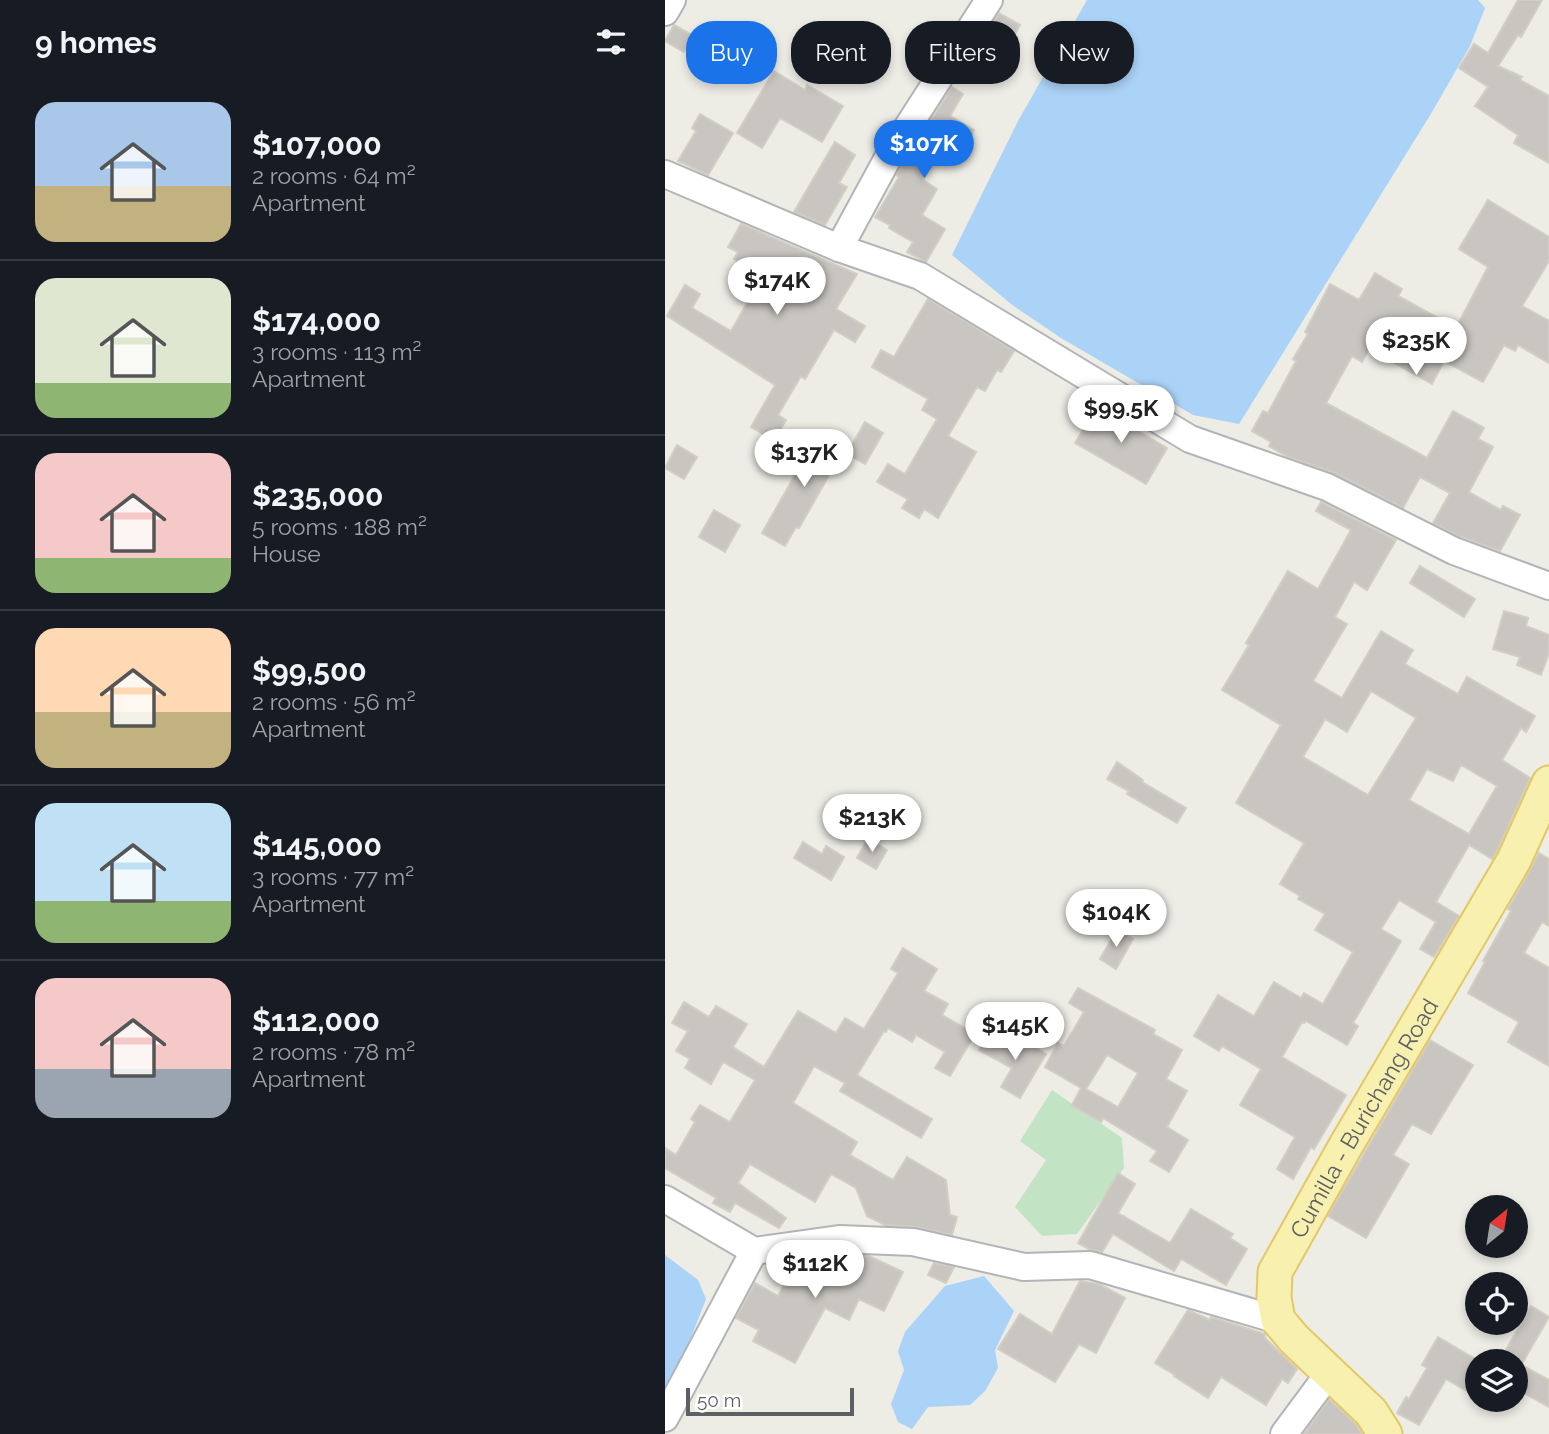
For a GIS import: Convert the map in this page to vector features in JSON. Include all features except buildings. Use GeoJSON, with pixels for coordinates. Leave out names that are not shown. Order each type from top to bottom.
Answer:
{"type":"FeatureCollection","features":[{"type":"Feature","properties":{"kind":"main road","name":"Cumilla - Burichang Road"},"geometry":{"type":"LineString","coordinates":[[1278,1320],[1274,1298],[1275,1272],[1345,1147],[1514,860],[1549,783]]}},
{"type":"Feature","properties":{"kind":"main road"},"geometry":{"type":"LineString","coordinates":[[1278,1320],[1371,1412],[1385,1434]]}},
{"type":"Feature","properties":{"kind":"street"},"geometry":{"type":"LineString","coordinates":[[665,12],[672,0]]}},
{"type":"Feature","properties":{"kind":"street"},"geometry":{"type":"LineString","coordinates":[[839,248],[889,156],[989,0]]}},
{"type":"Feature","properties":{"kind":"street"},"geometry":{"type":"LineString","coordinates":[[665,174],[839,248],[920,276],[1190,439],[1327,487],[1454,551],[1549,586]]}},
{"type":"Feature","properties":{"kind":"street"},"geometry":{"type":"LineString","coordinates":[[665,1199],[754,1251],[839,1239],[913,1242],[1024,1267],[1090,1265],[1278,1320]]}},
{"type":"Feature","properties":{"kind":"street"},"geometry":{"type":"LineString","coordinates":[[665,1418],[754,1251]]}},
{"type":"Feature","properties":{"kind":"street"},"geometry":{"type":"LineString","coordinates":[[1285,1434],[1329,1372]]}},
{"type":"Feature","properties":{"kind":"green space"},"geometry":{"type":"Polygon","coordinates":[[[1052,1090],[1122,1138],[1124,1168],[1077,1234],[1042,1236],[1015,1207],[1046,1160],[1020,1141],[1052,1090]]]}},
{"type":"Feature","properties":{"kind":"water"},"geometry":{"type":"Polygon","coordinates":[[[1087,0],[1478,0],[1485,8],[1470,46],[1432,112],[1239,424],[1193,415],[1061,338],[1011,304],[952,255],[1039,84],[1134,84],[1134,21],[1075,21],[1087,0]]]}},
{"type":"Feature","properties":{"kind":"water"},"geometry":{"type":"Polygon","coordinates":[[[665,1255],[698,1280],[706,1299],[688,1345],[665,1387],[665,1255]]]}},
{"type":"Feature","properties":{"kind":"water"},"geometry":{"type":"Polygon","coordinates":[[[984,1276],[1014,1311],[995,1350],[998,1368],[985,1391],[970,1405],[928,1407],[912,1429],[898,1422],[891,1404],[904,1370],[898,1351],[905,1332],[945,1286],[984,1276]]]}}]}
